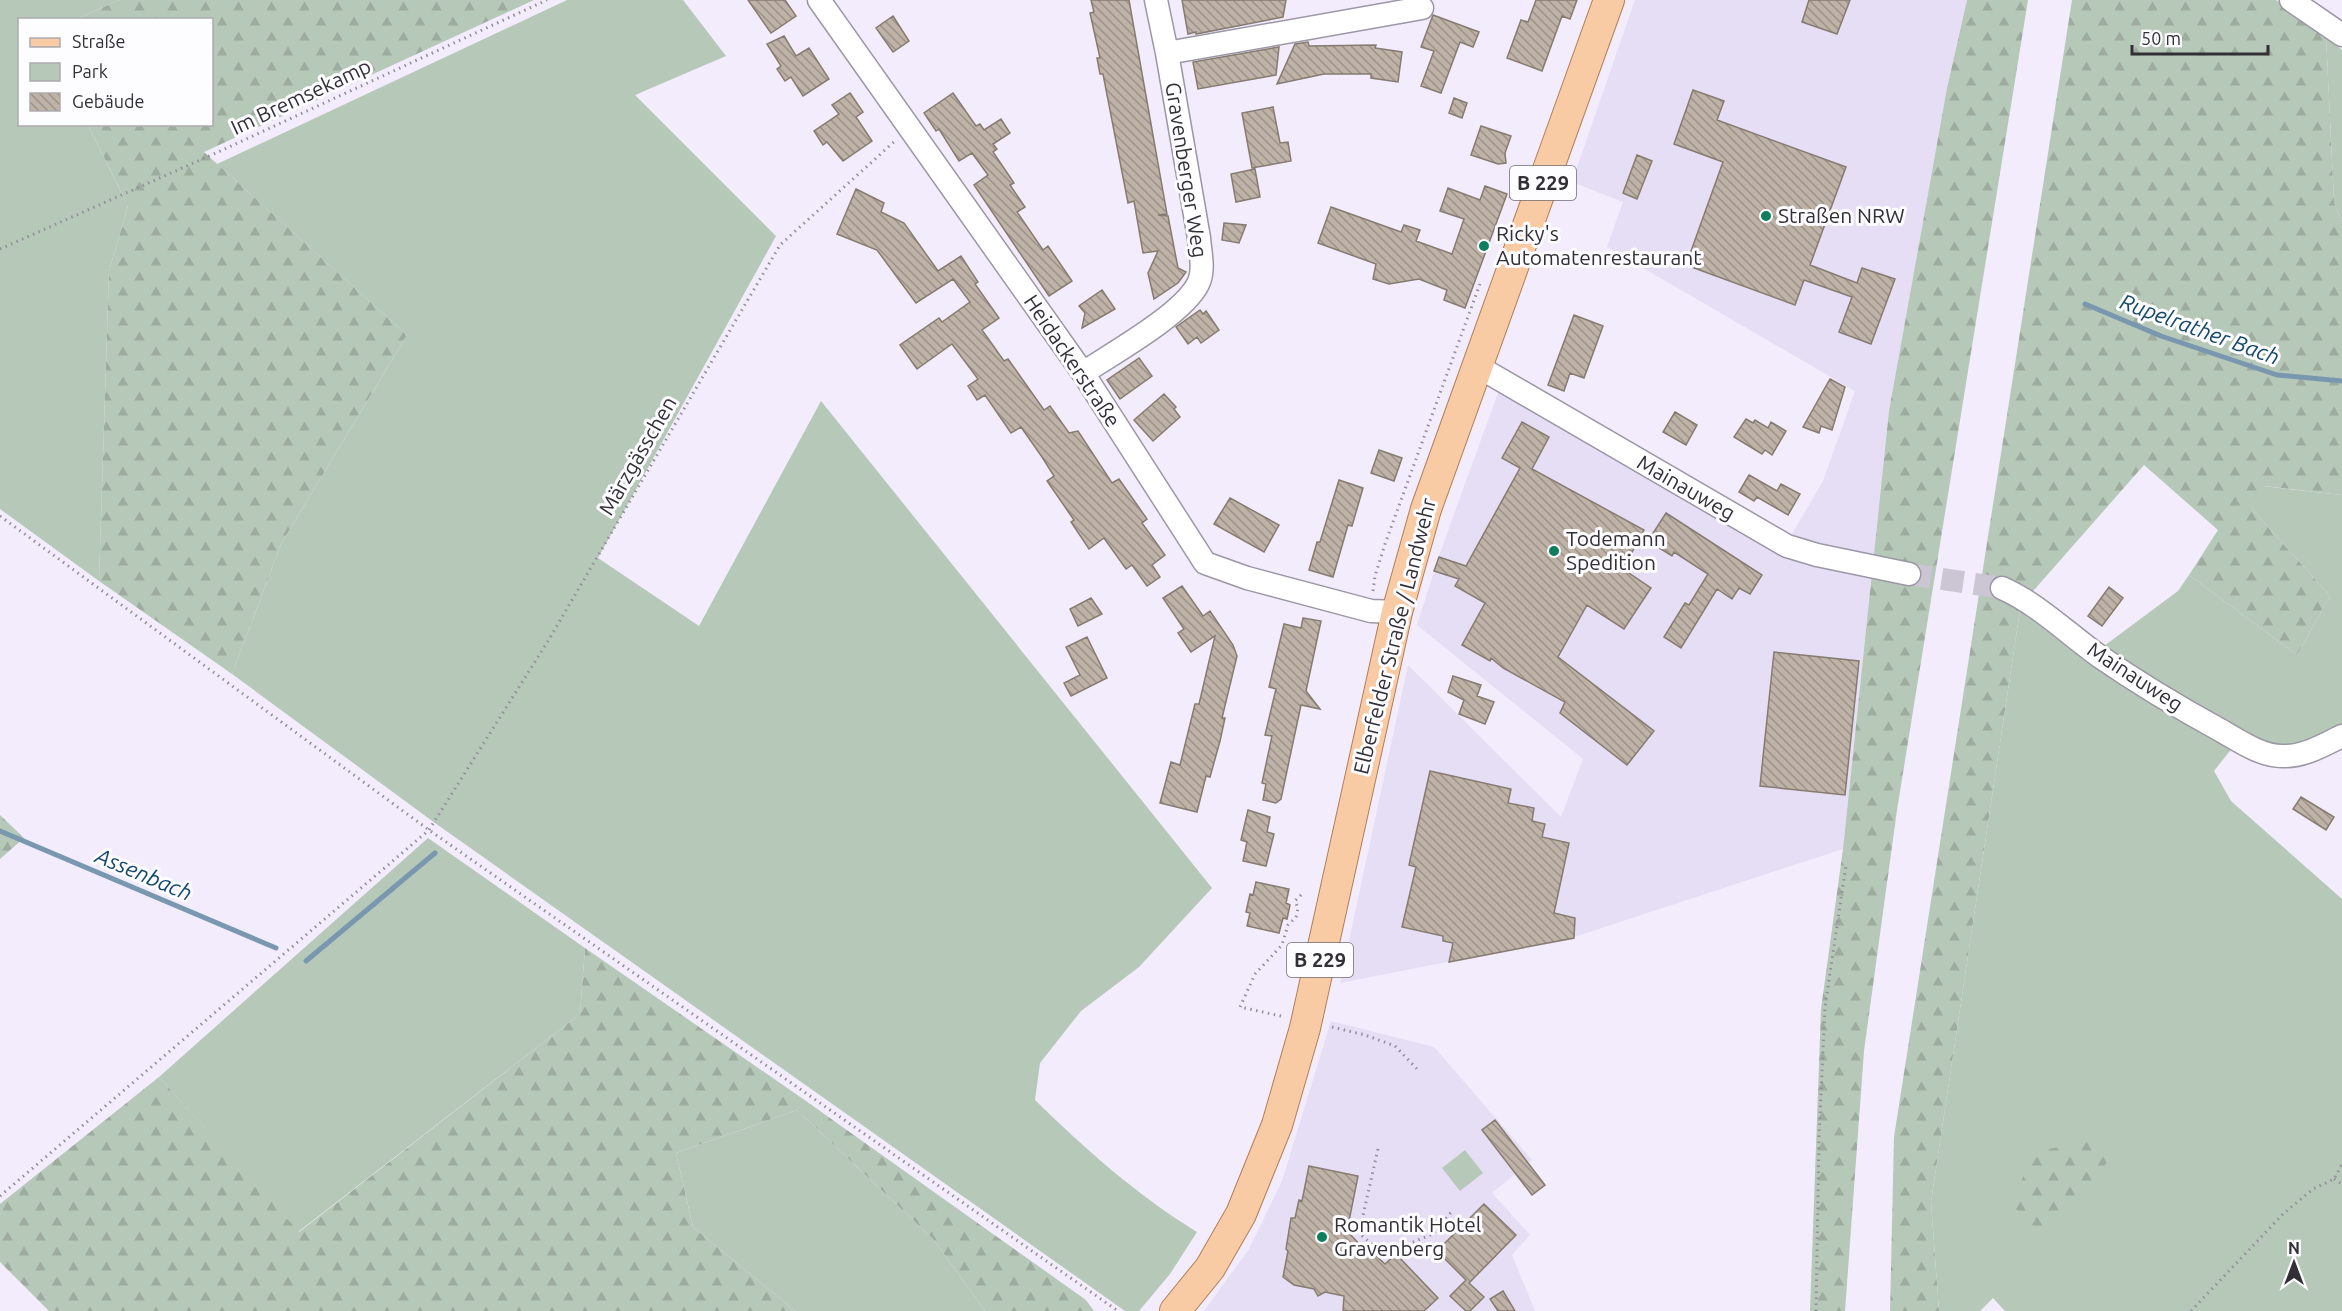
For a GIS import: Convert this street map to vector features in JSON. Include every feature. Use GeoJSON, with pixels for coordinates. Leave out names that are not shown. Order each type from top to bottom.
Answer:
{"type":"FeatureCollection","features":[{"type":"Feature","properties":{"kind":"main road","name":"Elberfelder Straße / Landwehr"},"geometry":{"type":"LineString","coordinates":[[1175,1311],[1210,1268],[1241,1214],[1269,1148],[1305,1028],[1397,612],[1427,505],[1609,0]]}},
{"type":"Feature","properties":{"kind":"street","name":"Heidackerstraße"},"geometry":{"type":"LineString","coordinates":[[819,0],[1083,373],[1205,563],[1247,578],[1371,611],[1397,612]]}},
{"type":"Feature","properties":{"kind":"street","name":"Gravenberger Weg"},"geometry":{"type":"LineString","coordinates":[[1083,373],[1156,324],[1187,300],[1199,283],[1202,264],[1156,0]]}},
{"type":"Feature","properties":{"kind":"street"},"geometry":{"type":"LineString","coordinates":[[2291,0],[2342,35]]}},
{"type":"Feature","properties":{"kind":"street","name":"Gravenberger Weg"},"geometry":{"type":"LineString","coordinates":[[1167,53],[1422,8]]}},
{"type":"Feature","properties":{"kind":"street","name":"Mainauweg"},"geometry":{"type":"LineString","coordinates":[[1477,366],[1787,546],[1817,555],[1909,574]]}},
{"type":"Feature","properties":{"kind":"street","name":"Mainauweg"},"geometry":{"type":"LineString","coordinates":[[2002,588],[2021,596],[2098,655],[2146,686],[2260,751],[2281,756],[2311,751],[2342,736]]}},
{"type":"Feature","properties":{"kind":"path","name":"Im Bremsekamp"},"geometry":{"type":"LineString","coordinates":[[0,249],[216,153],[547,0]]}},
{"type":"Feature","properties":{"kind":"path","name":"Märzgässchen"},"geometry":{"type":"LineString","coordinates":[[0,1196],[429,830],[548,641],[780,245],[909,127]]}},
{"type":"Feature","properties":{"kind":"path"},"geometry":{"type":"LineString","coordinates":[[0,516],[429,830],[1118,1311]]}},
{"type":"Feature","properties":{"kind":"path"},"geometry":{"type":"LineString","coordinates":[[1816,1311],[1819,1137],[1825,1007],[1846,865]]}},
{"type":"Feature","properties":{"kind":"path"},"geometry":{"type":"LineString","coordinates":[[1281,1016],[1240,1007],[1255,974],[1282,945],[1288,925],[1296,917],[1298,908],[1295,901],[1304,892]]}},
{"type":"Feature","properties":{"kind":"path"},"geometry":{"type":"LineString","coordinates":[[1332,1027],[1365,1035],[1395,1046],[1419,1071]]}},
{"type":"Feature","properties":{"kind":"path"},"geometry":{"type":"LineString","coordinates":[[1378,1149],[1359,1233],[1383,1254],[1433,1234],[1453,1210]]}},
{"type":"Feature","properties":{"kind":"path"},"geometry":{"type":"LineString","coordinates":[[2190,1311],[2283,1214],[2313,1189],[2334,1179],[2342,1164]]}},
{"type":"Feature","properties":{"kind":"path"},"geometry":{"type":"LineString","coordinates":[[2334,1179],[2342,1184]]}},
{"type":"Feature","properties":{"kind":"shaded area"},"geometry":{"type":"Polygon","coordinates":[[[1635,0],[1967,0],[1947,88],[1889,411],[1843,849],[1574,937],[1340,983],[1408,665],[1561,817],[1583,759],[1417,625],[1440,553],[1499,390],[1786,553],[1792,534],[1823,481],[1855,391],[1607,247],[1623,202],[1572,182],[1635,0]]]}},
{"type":"Feature","properties":{"kind":"shaded area"},"geometry":{"type":"Polygon","coordinates":[[[1331,1021],[1434,1047],[1532,1160],[1492,1193],[1530,1235],[1512,1255],[1535,1311],[1204,1311],[1249,1249],[1282,1181],[1331,1021]]]}},
{"type":"Feature","properties":{"kind":"green space"},"geometry":{"type":"Polygon","coordinates":[[[0,0],[119,0],[79,18],[18,18],[18,126],[88,126],[128,206],[109,271],[99,581],[0,509],[0,0]]]}},
{"type":"Feature","properties":{"kind":"green space"},"geometry":{"type":"Polygon","coordinates":[[[119,0],[534,0],[204,152],[407,335],[281,544],[232,674],[99,581],[109,271],[128,206],[88,126],[213,126],[213,18],[79,18],[119,0]]]}},
{"type":"Feature","properties":{"kind":"green space"},"geometry":{"type":"Polygon","coordinates":[[[567,0],[683,0],[726,56],[635,95],[776,236],[598,558],[699,626],[821,401],[1212,888],[1139,967],[1081,1011],[1040,1063],[1035,1100],[1113,1171],[1154,1203],[1197,1232],[1170,1274],[1139,1311],[1125,1311],[435,823],[232,674],[281,544],[407,335],[217,164],[567,0]]]}},
{"type":"Feature","properties":{"kind":"green space"},"geometry":{"type":"Polygon","coordinates":[[[1967,0],[2028,0],[1897,810],[1864,1051],[1845,1311],[1810,1311],[1821,1009],[1843,849],[1889,411],[1947,88],[1967,0]]]}},
{"type":"Feature","properties":{"kind":"green space"},"geometry":{"type":"Polygon","coordinates":[[[2072,0],[2276,0],[2326,36],[2334,202],[2342,222],[2342,495],[2263,486],[2252,509],[2330,596],[2297,655],[2189,575],[2218,530],[2144,465],[2034,590],[2020,610],[1931,1202],[1939,1311],[1890,1311],[1894,1137],[2072,0]]]}},
{"type":"Feature","properties":{"kind":"green space"},"geometry":{"type":"Polygon","coordinates":[[[2326,36],[2342,50],[2342,222],[2334,202],[2326,36]]]}},
{"type":"Feature","properties":{"kind":"green space"},"geometry":{"type":"Polygon","coordinates":[[[2262,486],[2342,495],[2342,725],[2326,735],[2281,747],[2232,728],[2104,646],[2178,591],[2189,575],[2297,655],[2330,596],[2252,509],[2262,486]]]}},
{"type":"Feature","properties":{"kind":"green space"},"geometry":{"type":"Polygon","coordinates":[[[2020,610],[2233,747],[2214,771],[2231,801],[2342,899],[2342,1311],[2005,1311],[1993,1298],[1980,1311],[1939,1311],[1931,1202],[2020,610]]]}},
{"type":"Feature","properties":{"kind":"green space"},"geometry":{"type":"Polygon","coordinates":[[[0,815],[24,838],[0,859],[0,815]]]}},
{"type":"Feature","properties":{"kind":"green space"},"geometry":{"type":"Polygon","coordinates":[[[428,838],[585,948],[580,1014],[298,1232],[159,1077],[428,838]]]}},
{"type":"Feature","properties":{"kind":"green space"},"geometry":{"type":"Polygon","coordinates":[[[585,948],[806,1101],[1086,1300],[1094,1311],[985,1311],[934,1240],[797,1110],[676,1153],[693,1227],[795,1311],[49,1311],[0,1262],[0,1204],[159,1077],[299,1232],[580,1014],[585,948]]]}},
{"type":"Feature","properties":{"kind":"green space"},"geometry":{"type":"Polygon","coordinates":[[[797,1110],[934,1240],[985,1311],[795,1311],[693,1227],[676,1153],[797,1110]]]}},
{"type":"Feature","properties":{"kind":"green space"},"geometry":{"type":"Polygon","coordinates":[[[2097,1139],[2108,1161],[2055,1229],[2039,1232],[2011,1204],[2034,1152],[2097,1139]]]}},
{"type":"Feature","properties":{"kind":"green space"},"geometry":{"type":"Polygon","coordinates":[[[1465,1150],[1483,1173],[1460,1191],[1442,1168],[1465,1150]]]}},
{"type":"Feature","properties":{"kind":"building"},"geometry":{"type":"Polygon","coordinates":[[[748,0],[785,0],[796,16],[771,33],[748,0]]]}},
{"type":"Feature","properties":{"kind":"building"},"geometry":{"type":"Polygon","coordinates":[[[1091,0],[1129,0],[1167,214],[1158,215],[1168,216],[1178,268],[1186,272],[1178,283],[1154,299],[1148,273],[1158,251],[1143,253],[1134,201],[1128,203],[1103,74],[1100,74],[1097,58],[1100,58],[1090,13],[1094,12],[1091,0]]]}},
{"type":"Feature","properties":{"kind":"building"},"geometry":{"type":"Polygon","coordinates":[[[1182,0],[1286,0],[1283,17],[1188,34],[1182,0]]]}},
{"type":"Feature","properties":{"kind":"building"},"geometry":{"type":"Polygon","coordinates":[[[1536,0],[1577,0],[1570,19],[1562,16],[1542,71],[1507,58],[1521,20],[1528,22],[1536,0]]]}},
{"type":"Feature","properties":{"kind":"building"},"geometry":{"type":"Polygon","coordinates":[[[1809,0],[1850,0],[1837,34],[1802,22],[1809,0]]]}},
{"type":"Feature","properties":{"kind":"building"},"geometry":{"type":"Polygon","coordinates":[[[1433,15],[1479,32],[1473,47],[1460,42],[1441,93],[1421,86],[1434,51],[1421,47],[1433,15]]]}},
{"type":"Feature","properties":{"kind":"building"},"geometry":{"type":"Polygon","coordinates":[[[893,16],[909,41],[893,52],[876,28],[893,16]]]}},
{"type":"Feature","properties":{"kind":"building"},"geometry":{"type":"Polygon","coordinates":[[[784,36],[796,56],[809,48],[829,79],[803,96],[791,77],[785,81],[777,69],[781,66],[767,44],[784,36]]]}},
{"type":"Feature","properties":{"kind":"building"},"geometry":{"type":"Polygon","coordinates":[[[1308,42],[1309,46],[1376,45],[1375,48],[1402,52],[1398,82],[1371,78],[1371,74],[1324,74],[1277,84],[1295,44],[1308,42]]]}},
{"type":"Feature","properties":{"kind":"building"},"geometry":{"type":"Polygon","coordinates":[[[1279,47],[1276,75],[1198,89],[1193,62],[1279,47]]]}},
{"type":"Feature","properties":{"kind":"building","name":"Straßen NRW"},"geometry":{"type":"Polygon","coordinates":[[[1693,90],[1724,101],[1717,120],[1846,167],[1810,265],[1857,283],[1862,268],[1895,279],[1871,344],[1839,332],[1852,297],[1804,280],[1795,305],[1686,265],[1723,162],[1674,144],[1693,90]]]}},
{"type":"Feature","properties":{"kind":"building"},"geometry":{"type":"Polygon","coordinates":[[[850,93],[863,112],[856,117],[872,141],[843,161],[827,142],[823,145],[814,131],[839,114],[832,105],[850,93]]]}},
{"type":"Feature","properties":{"kind":"building"},"geometry":{"type":"Polygon","coordinates":[[[953,93],[976,126],[980,124],[984,130],[1001,119],[1010,133],[993,144],[997,149],[993,152],[1014,183],[1010,185],[1025,207],[1017,212],[1043,250],[1048,246],[1072,281],[1049,296],[974,185],[988,175],[972,153],[959,161],[939,129],[936,131],[924,113],[953,93]]]}},
{"type":"Feature","properties":{"kind":"building"},"geometry":{"type":"Polygon","coordinates":[[[1454,98],[1467,103],[1462,118],[1449,113],[1454,98]]]}},
{"type":"Feature","properties":{"kind":"building"},"geometry":{"type":"Polygon","coordinates":[[[1273,107],[1280,143],[1288,142],[1291,161],[1252,168],[1242,113],[1273,107]]]}},
{"type":"Feature","properties":{"kind":"building"},"geometry":{"type":"Polygon","coordinates":[[[1481,126],[1511,136],[1505,153],[1506,163],[1498,164],[1471,155],[1481,126]]]}},
{"type":"Feature","properties":{"kind":"building"},"geometry":{"type":"Polygon","coordinates":[[[1637,155],[1652,161],[1637,199],[1623,193],[1637,155]]]}},
{"type":"Feature","properties":{"kind":"building"},"geometry":{"type":"Polygon","coordinates":[[[1255,169],[1260,197],[1236,202],[1231,174],[1255,169]]]}},
{"type":"Feature","properties":{"kind":"building"},"geometry":{"type":"Polygon","coordinates":[[[1485,186],[1507,194],[1465,308],[1444,300],[1447,290],[1419,279],[1389,284],[1373,279],[1376,264],[1318,243],[1331,207],[1401,232],[1404,225],[1420,230],[1416,241],[1452,254],[1464,219],[1440,211],[1448,188],[1480,200],[1485,186]]]}},
{"type":"Feature","properties":{"kind":"building"},"geometry":{"type":"Polygon","coordinates":[[[856,189],[884,203],[881,212],[904,223],[938,271],[961,256],[978,282],[975,284],[999,318],[982,330],[1004,361],[1008,359],[1044,410],[1050,406],[1069,433],[1078,431],[1112,483],[1119,479],[1147,519],[1142,523],[1165,555],[1152,565],[1160,577],[1147,586],[1132,565],[1126,569],[1104,538],[1089,549],[1071,522],[1074,520],[1047,481],[1054,476],[1042,457],[1021,427],[1011,433],[985,395],[977,400],[968,386],[978,379],[952,344],[917,369],[900,345],[939,318],[942,322],[970,302],[953,279],[916,303],[877,250],[837,234],[856,189]]]}},
{"type":"Feature","properties":{"kind":"building"},"geometry":{"type":"Polygon","coordinates":[[[1224,223],[1246,225],[1239,243],[1222,240],[1224,223]]]}},
{"type":"Feature","properties":{"kind":"building"},"geometry":{"type":"Polygon","coordinates":[[[1102,290],[1115,309],[1082,328],[1085,313],[1079,306],[1102,290]]]}},
{"type":"Feature","properties":{"kind":"building"},"geometry":{"type":"Polygon","coordinates":[[[1200,310],[1203,314],[1206,311],[1219,330],[1201,343],[1197,337],[1188,344],[1176,327],[1200,310]]]}},
{"type":"Feature","properties":{"kind":"building"},"geometry":{"type":"Polygon","coordinates":[[[1574,315],[1603,326],[1584,378],[1570,373],[1564,391],[1548,385],[1574,315]]]}},
{"type":"Feature","properties":{"kind":"building"},"geometry":{"type":"Polygon","coordinates":[[[1139,358],[1152,376],[1120,399],[1107,380],[1139,358]]]}},
{"type":"Feature","properties":{"kind":"building"},"geometry":{"type":"Polygon","coordinates":[[[1830,379],[1845,387],[1832,430],[1821,426],[1819,433],[1803,427],[1830,379]]]}},
{"type":"Feature","properties":{"kind":"building"},"geometry":{"type":"Polygon","coordinates":[[[1164,394],[1176,407],[1174,409],[1180,417],[1153,441],[1134,420],[1164,394]]]}},
{"type":"Feature","properties":{"kind":"building"},"geometry":{"type":"Polygon","coordinates":[[[1675,412],[1697,425],[1686,445],[1663,432],[1675,412]]]}},
{"type":"Feature","properties":{"kind":"building"},"geometry":{"type":"Polygon","coordinates":[[[1746,419],[1753,423],[1755,420],[1768,428],[1771,422],[1786,431],[1772,455],[1765,450],[1762,454],[1734,437],[1746,419]]]}},
{"type":"Feature","properties":{"kind":"building","name":"Todemann Spedition"},"geometry":{"type":"Polygon","coordinates":[[[1522,422],[1549,437],[1532,469],[1644,530],[1623,569],[1651,588],[1624,629],[1587,605],[1558,657],[1654,731],[1627,765],[1560,713],[1565,702],[1503,668],[1491,658],[1490,661],[1462,645],[1485,603],[1455,586],[1459,579],[1434,571],[1439,557],[1466,566],[1520,468],[1502,458],[1522,422]]]}},
{"type":"Feature","properties":{"kind":"building"},"geometry":{"type":"Polygon","coordinates":[[[1379,450],[1402,458],[1394,481],[1371,473],[1379,450]]]}},
{"type":"Feature","properties":{"kind":"building"},"geometry":{"type":"Polygon","coordinates":[[[1749,475],[1777,491],[1781,484],[1800,494],[1788,515],[1757,497],[1754,501],[1739,492],[1749,475]]]}},
{"type":"Feature","properties":{"kind":"building"},"geometry":{"type":"Polygon","coordinates":[[[1339,480],[1363,488],[1352,526],[1348,525],[1333,577],[1309,570],[1339,480]]]}},
{"type":"Feature","properties":{"kind":"building"},"geometry":{"type":"Polygon","coordinates":[[[1230,498],[1279,525],[1264,552],[1214,524],[1230,498]]]}},
{"type":"Feature","properties":{"kind":"building"},"geometry":{"type":"Polygon","coordinates":[[[1666,513],[1762,575],[1750,594],[1739,588],[1732,599],[1717,589],[1681,648],[1664,637],[1685,603],[1689,605],[1708,574],[1674,552],[1672,556],[1648,541],[1666,513]]]}},
{"type":"Feature","properties":{"kind":"building"},"geometry":{"type":"Polygon","coordinates":[[[1182,586],[1203,616],[1210,611],[1233,645],[1237,656],[1222,718],[1225,718],[1220,741],[1210,777],[1206,776],[1197,812],[1160,803],[1171,762],[1180,765],[1195,704],[1199,704],[1215,636],[1191,652],[1178,633],[1184,629],[1163,598],[1182,586]]]}},
{"type":"Feature","properties":{"kind":"building"},"geometry":{"type":"Polygon","coordinates":[[[2109,587],[2123,598],[2102,626],[2088,616],[2109,587]]]}},
{"type":"Feature","properties":{"kind":"building"},"geometry":{"type":"Polygon","coordinates":[[[1091,598],[1102,614],[1078,626],[1070,609],[1091,598]]]}},
{"type":"Feature","properties":{"kind":"building"},"geometry":{"type":"Polygon","coordinates":[[[1303,618],[1321,621],[1306,691],[1320,709],[1301,705],[1281,799],[1276,803],[1263,800],[1266,784],[1262,783],[1272,736],[1265,735],[1276,689],[1269,687],[1284,624],[1301,628],[1303,618]]]}},
{"type":"Feature","properties":{"kind":"building"},"geometry":{"type":"Polygon","coordinates":[[[1087,637],[1107,678],[1071,696],[1064,683],[1080,675],[1066,647],[1087,637]]]}},
{"type":"Feature","properties":{"kind":"building"},"geometry":{"type":"Polygon","coordinates":[[[1774,652],[1859,661],[1845,795],[1760,786],[1774,652]]]}},
{"type":"Feature","properties":{"kind":"building"},"geometry":{"type":"Polygon","coordinates":[[[1453,676],[1481,685],[1477,696],[1494,702],[1485,724],[1459,714],[1464,700],[1448,692],[1453,676]]]}},
{"type":"Feature","properties":{"kind":"building"},"geometry":{"type":"Polygon","coordinates":[[[1430,771],[1511,789],[1508,803],[1534,808],[1532,821],[1545,824],[1542,837],[1569,843],[1554,913],[1575,918],[1574,938],[1449,962],[1453,943],[1443,941],[1443,936],[1402,927],[1416,867],[1409,865],[1430,771]]]}},
{"type":"Feature","properties":{"kind":"building"},"geometry":{"type":"Polygon","coordinates":[[[2301,797],[2334,817],[2326,830],[2293,809],[2301,797]]]}},
{"type":"Feature","properties":{"kind":"building"},"geometry":{"type":"Polygon","coordinates":[[[1248,810],[1270,817],[1267,832],[1274,834],[1266,866],[1243,861],[1247,842],[1241,840],[1248,810]]]}},
{"type":"Feature","properties":{"kind":"building"},"geometry":{"type":"Polygon","coordinates":[[[1256,882],[1289,889],[1286,903],[1290,905],[1287,919],[1283,918],[1279,933],[1247,926],[1250,913],[1246,912],[1250,894],[1253,895],[1256,882]]]}},
{"type":"Feature","properties":{"kind":"building"},"geometry":{"type":"Polygon","coordinates":[[[1495,1120],[1545,1185],[1532,1195],[1482,1130],[1495,1120]]]}},
{"type":"Feature","properties":{"kind":"building","name":"Romantik Hotel Gravenberg"},"geometry":{"type":"Polygon","coordinates":[[[1309,1166],[1358,1176],[1347,1231],[1363,1248],[1365,1246],[1385,1264],[1396,1254],[1438,1298],[1424,1311],[1343,1311],[1344,1296],[1325,1292],[1318,1296],[1314,1289],[1294,1285],[1283,1277],[1291,1218],[1295,1218],[1299,1200],[1302,1201],[1309,1166]]]}},
{"type":"Feature","properties":{"kind":"building"},"geometry":{"type":"Polygon","coordinates":[[[1484,1204],[1516,1235],[1469,1283],[1484,1297],[1470,1311],[1466,1311],[1450,1296],[1466,1280],[1437,1251],[1484,1204]]]}},
{"type":"Feature","properties":{"kind":"building"},"geometry":{"type":"Polygon","coordinates":[[[1503,1291],[1515,1311],[1498,1311],[1490,1299],[1503,1291]]]}},
{"type":"Feature","properties":{"kind":"waterway","name":"Rupelrather Bach"},"geometry":{"type":"LineString","coordinates":[[2085,304],[2161,336],[2277,375],[2342,381]]}},
{"type":"Feature","properties":{"kind":"waterway","name":"Assenbach"},"geometry":{"type":"LineString","coordinates":[[0,831],[276,948]]}},
{"type":"Feature","properties":{"kind":"waterway","name":"Assenbach"},"geometry":{"type":"LineString","coordinates":[[306,961],[435,853]]}},
{"type":"Feature","properties":{"kind":"tunnel"},"geometry":{"type":"LineString","coordinates":[[1909,574],[2002,588]]}},
{"type":"Feature","properties":{"kind":"place","name":"Straßen NRW"},"geometry":{"type":"Point","coordinates":[1766,216]}},
{"type":"Feature","properties":{"kind":"place","name":"Ricky's Automatenrestaurant"},"geometry":{"type":"Point","coordinates":[1484,246]}},
{"type":"Feature","properties":{"kind":"place","name":"Todemann Spedition"},"geometry":{"type":"Point","coordinates":[1554,551]}},
{"type":"Feature","properties":{"kind":"place","name":"Romantik Hotel Gravenberg"},"geometry":{"type":"Point","coordinates":[1322,1237]}}]}
